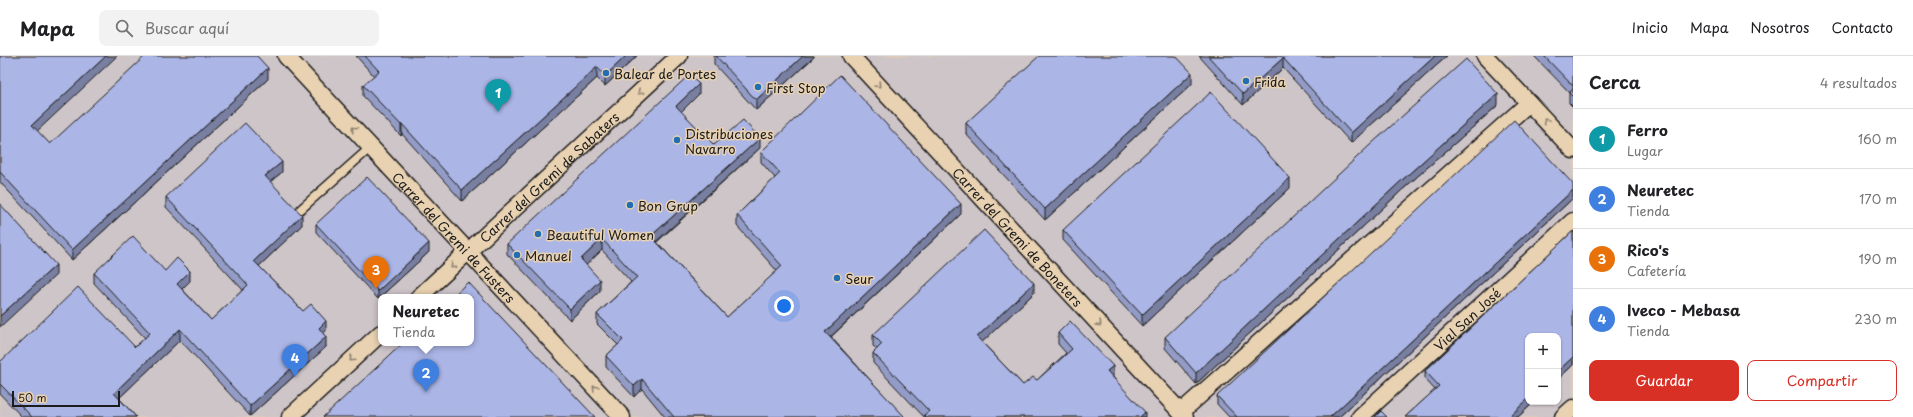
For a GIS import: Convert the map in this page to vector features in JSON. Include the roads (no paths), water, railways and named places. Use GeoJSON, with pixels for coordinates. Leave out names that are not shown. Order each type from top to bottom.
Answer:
{"type":"FeatureCollection","features":[{"type":"Feature","properties":{"kind":"street","name":"Carrer del Gremi de Fusters"},"geometry":{"type":"LineString","coordinates":[[286,56],[622,417]]}},
{"type":"Feature","properties":{"kind":"street","name":"Carrer del Gremi de Sabaters"},"geometry":{"type":"LineString","coordinates":[[422,294],[679,56]]}},
{"type":"Feature","properties":{"kind":"street","name":"Carrer del Gremi de Boneters"},"geometry":{"type":"LineString","coordinates":[[851,56],[1183,415]]}},
{"type":"Feature","properties":{"kind":"street"},"geometry":{"type":"LineString","coordinates":[[1485,56],[1573,150]]}},
{"type":"Feature","properties":{"kind":"street"},"geometry":{"type":"LineString","coordinates":[[1183,415],[1529,103]]}},
{"type":"Feature","properties":{"kind":"street","name":"Vial San José"},"geometry":{"type":"LineString","coordinates":[[1360,417],[1573,221]]}},
{"type":"Feature","properties":{"kind":"street"},"geometry":{"type":"LineString","coordinates":[[290,417],[378,336]]}},
{"type":"Feature","properties":{"kind":"street"},"geometry":{"type":"LineString","coordinates":[[1563,417],[1573,408]]}},
{"type":"Feature","properties":{"kind":"lane"},"geometry":{"type":"LineString","coordinates":[[301,209],[371,147]]}},
{"type":"Feature","properties":{"kind":"place","name":"Balear de Portes"},"geometry":{"type":"Point","coordinates":[606,73]}},
{"type":"Feature","properties":{"kind":"place","name":"Frida"},"geometry":{"type":"Point","coordinates":[1246,81]}},
{"type":"Feature","properties":{"kind":"place","name":"First Stop"},"geometry":{"type":"Point","coordinates":[758,87]}},
{"type":"Feature","properties":{"kind":"place","name":"Ferro"},"geometry":{"type":"Point","coordinates":[498,112]}},
{"type":"Feature","properties":{"kind":"place","name":"Distribuciones Navarro"},"geometry":{"type":"Point","coordinates":[677,140]}},
{"type":"Feature","properties":{"kind":"place","name":"Bon Grup"},"geometry":{"type":"Point","coordinates":[630,205]}},
{"type":"Feature","properties":{"kind":"place","name":"Beautiful Women"},"geometry":{"type":"Point","coordinates":[538,234]}},
{"type":"Feature","properties":{"kind":"place","name":"Manuel"},"geometry":{"type":"Point","coordinates":[517,255]}},
{"type":"Feature","properties":{"kind":"place","name":"Seur"},"geometry":{"type":"Point","coordinates":[837,278]}},
{"type":"Feature","properties":{"kind":"place","name":"Rico's"},"geometry":{"type":"Point","coordinates":[376,289]}},
{"type":"Feature","properties":{"kind":"place","name":"Iveco - Mebasa"},"geometry":{"type":"Point","coordinates":[295,377]}},
{"type":"Feature","properties":{"kind":"place","name":"Neuretec"},"geometry":{"type":"Point","coordinates":[426,392]}}]}
